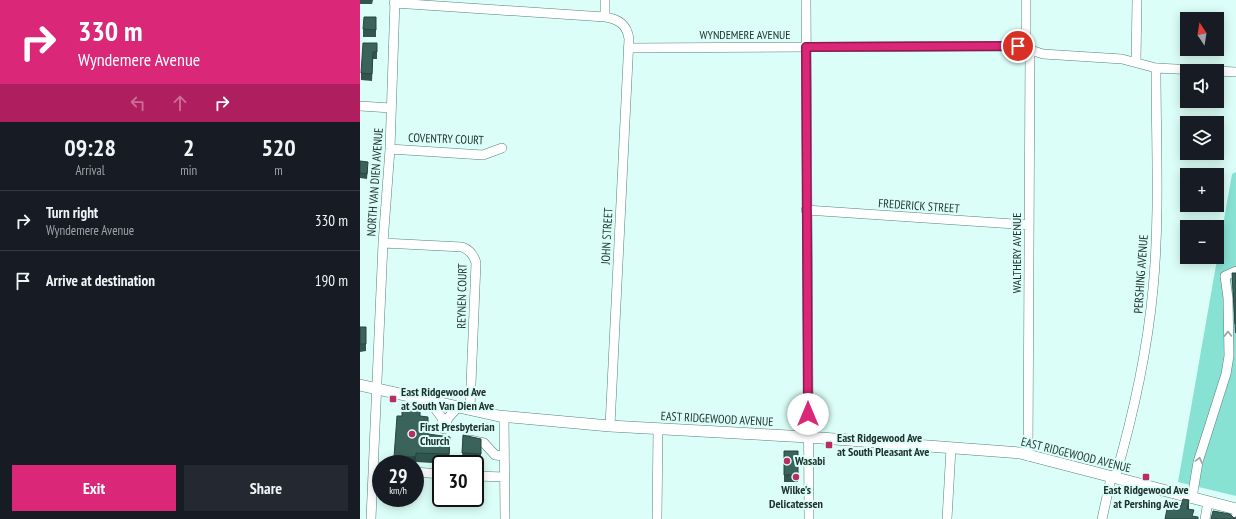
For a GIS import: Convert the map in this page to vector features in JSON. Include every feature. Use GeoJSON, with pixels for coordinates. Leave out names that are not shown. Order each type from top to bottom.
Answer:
{"type":"FeatureCollection","features":[{"type":"Feature","properties":{"kind":"main road","name":"EAST RIDGEWOOD AVENUE"},"geometry":{"type":"LineString","coordinates":[[360,385],[504,416],[610,426],[808,437],[1020,453],[1236,509]]}},
{"type":"Feature","properties":{"kind":"street"},"geometry":{"type":"LineString","coordinates":[[605,0],[605,17]]}},
{"type":"Feature","properties":{"kind":"street"},"geometry":{"type":"LineString","coordinates":[[806,0],[808,519]]}},
{"type":"Feature","properties":{"kind":"street","name":"WALTHERY AVENUE"},"geometry":{"type":"LineString","coordinates":[[1026,0],[1030,225],[1028,456]]}},
{"type":"Feature","properties":{"kind":"street"},"geometry":{"type":"LineString","coordinates":[[1136,62],[1137,0]]}},
{"type":"Feature","properties":{"kind":"street"},"geometry":{"type":"LineString","coordinates":[[395,2],[605,17],[614,19],[625,26],[629,39],[628,48]]}},
{"type":"Feature","properties":{"kind":"street","name":"NORTH VAN DIEN AVENUE"},"geometry":{"type":"LineString","coordinates":[[377,455],[377,389],[383,243],[390,149],[395,2]]}},
{"type":"Feature","properties":{"kind":"street","name":"WYNDEMERE AVENUE"},"geometry":{"type":"LineString","coordinates":[[628,48],[1018,46],[1044,54],[1122,59],[1156,68],[1236,72]]}},
{"type":"Feature","properties":{"kind":"street","name":"JOHN STREET"},"geometry":{"type":"LineString","coordinates":[[610,426],[628,48]]}},
{"type":"Feature","properties":{"kind":"street","name":"PERSHING AVENUE"},"geometry":{"type":"LineString","coordinates":[[1102,519],[1138,390],[1147,343],[1156,246],[1156,68]]}},
{"type":"Feature","properties":{"kind":"street"},"geometry":{"type":"LineString","coordinates":[[360,106],[391,108]]}},
{"type":"Feature","properties":{"kind":"street","name":"COVENTRY COURT"},"geometry":{"type":"LineString","coordinates":[[390,149],[483,154],[502,148]]}},
{"type":"Feature","properties":{"kind":"street","name":"FREDERICK STREET"},"geometry":{"type":"LineString","coordinates":[[806,210],[1030,225]]}},
{"type":"Feature","properties":{"kind":"street","name":"REYNEN COURT"},"geometry":{"type":"LineString","coordinates":[[383,243],[462,247],[471,252],[474,257],[476,263],[464,407]]}},
{"type":"Feature","properties":{"kind":"street"},"geometry":{"type":"LineString","coordinates":[[1192,498],[1198,462],[1226,374],[1229,356],[1228,298],[1225,276],[1236,271]]}},
{"type":"Feature","properties":{"kind":"street"},"geometry":{"type":"LineString","coordinates":[[429,400],[442,418],[444,429],[448,418],[464,407]]}},
{"type":"Feature","properties":{"kind":"street"},"geometry":{"type":"LineString","coordinates":[[504,416],[505,519]]}},
{"type":"Feature","properties":{"kind":"street"},"geometry":{"type":"LineString","coordinates":[[657,519],[658,429]]}},
{"type":"Feature","properties":{"kind":"street"},"geometry":{"type":"LineString","coordinates":[[464,439],[484,443],[495,455],[504,456]]}},
{"type":"Feature","properties":{"kind":"street"},"geometry":{"type":"LineString","coordinates":[[947,519],[951,448]]}},
{"type":"Feature","properties":{"kind":"street"},"geometry":{"type":"LineString","coordinates":[[484,476],[505,477]]}},
{"type":"Feature","properties":{"kind":"street"},"geometry":{"type":"LineString","coordinates":[[1205,519],[1208,502]]}},
{"type":"Feature","properties":{"kind":"street","name":"NORTH VAN DIEN AVENUE"},"geometry":{"type":"LineString","coordinates":[[371,519],[372,507]]}},
{"type":"Feature","properties":{"kind":"street"},"geometry":{"type":"LineString","coordinates":[[1235,519],[1236,515]]}},
{"type":"Feature","properties":{"kind":"green space"},"geometry":{"type":"Polygon","coordinates":[[[1236,172],[1236,496],[1178,482],[1216,264],[1224,264],[1224,220],[1232,174],[1236,172]]]}},
{"type":"Feature","properties":{"kind":"building"},"geometry":{"type":"Polygon","coordinates":[[[364,17],[376,17],[376,30],[363,29],[364,17]]]}},
{"type":"Feature","properties":{"kind":"building"},"geometry":{"type":"Polygon","coordinates":[[[363,43],[377,43],[377,52],[373,52],[372,74],[361,73],[363,43]]]}},
{"type":"Feature","properties":{"kind":"building"},"geometry":{"type":"Polygon","coordinates":[[[360,161],[368,162],[367,174],[360,173],[360,161]]]}},
{"type":"Feature","properties":{"kind":"building"},"geometry":{"type":"Polygon","coordinates":[[[1232,273],[1236,273],[1235,324],[1232,273]]]}},
{"type":"Feature","properties":{"kind":"building"},"geometry":{"type":"Polygon","coordinates":[[[360,327],[366,327],[366,344],[360,344],[360,327]]]}},
{"type":"Feature","properties":{"kind":"building"},"geometry":{"type":"Polygon","coordinates":[[[402,405],[420,406],[420,416],[428,417],[428,434],[450,437],[449,454],[416,453],[416,455],[394,455],[397,416],[402,416],[402,405]]]}},
{"type":"Feature","properties":{"kind":"building"},"geometry":{"type":"Polygon","coordinates":[[[463,435],[481,439],[481,454],[462,453],[463,435]]]}},
{"type":"Feature","properties":{"kind":"building"},"geometry":{"type":"Polygon","coordinates":[[[784,451],[798,451],[798,475],[784,475],[784,451]]]}},
{"type":"Feature","properties":{"kind":"building"},"geometry":{"type":"Polygon","coordinates":[[[1183,499],[1189,500],[1187,509],[1194,510],[1192,516],[1198,517],[1198,519],[1165,519],[1167,509],[1171,510],[1172,504],[1181,506],[1183,499]]]}},
{"type":"Feature","properties":{"kind":"building"},"geometry":{"type":"Polygon","coordinates":[[[1213,511],[1230,514],[1234,518],[1236,517],[1236,519],[1211,519],[1213,511]]]}},
{"type":"Feature","properties":{"kind":"place","name":"East Ridgewood Ave at South Van Dien Ave"},"geometry":{"type":"Point","coordinates":[393,399]}},
{"type":"Feature","properties":{"kind":"place","name":"First Presbyterian Church"},"geometry":{"type":"Point","coordinates":[412,434]}},
{"type":"Feature","properties":{"kind":"place","name":"East Ridgewood Ave at South Pleasant Ave"},"geometry":{"type":"Point","coordinates":[829,445]}},
{"type":"Feature","properties":{"kind":"place","name":"Wasabi"},"geometry":{"type":"Point","coordinates":[787,461]}},
{"type":"Feature","properties":{"kind":"place","name":"Wilke's Delicatessen"},"geometry":{"type":"Point","coordinates":[796,477]}},
{"type":"Feature","properties":{"kind":"place","name":"East Ridgewood Ave at Pershing Ave"},"geometry":{"type":"Point","coordinates":[1146,477]}},
{"type":"Feature","properties":{"kind":"route"},"geometry":{"type":"LineString","coordinates":[[808,414],[806,47],[1018,46]]}}]}
